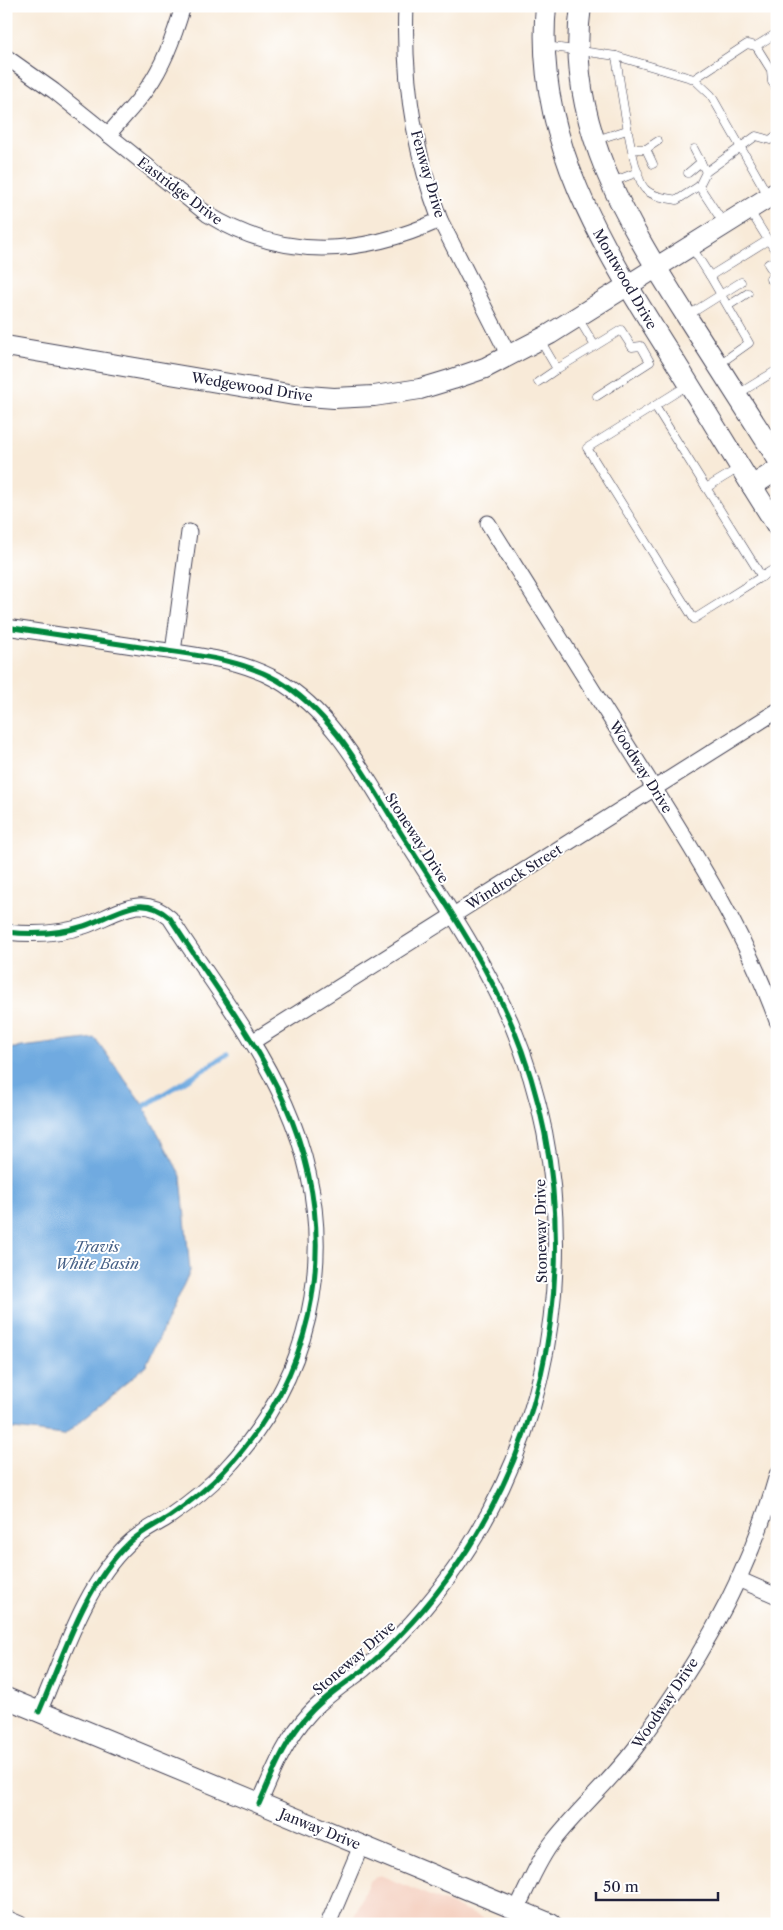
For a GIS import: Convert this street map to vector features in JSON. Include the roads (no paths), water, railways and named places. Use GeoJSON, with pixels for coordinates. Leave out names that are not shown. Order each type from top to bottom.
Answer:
{"type":"FeatureCollection","features":[{"type":"Feature","properties":{"kind":"street"},"geometry":{"type":"LineString","coordinates":[[108,135],[148,88],[165,58],[183,6]]}},
{"type":"Feature","properties":{"kind":"street","name":"Fenway Drive"},"geometry":{"type":"LineString","coordinates":[[406,6],[406,75],[418,149],[440,220],[509,356]]}},
{"type":"Feature","properties":{"kind":"street","name":"Montwood Drive"},"geometry":{"type":"LineString","coordinates":[[546,6],[544,46],[550,99],[574,180],[660,357],[689,384],[777,526]]}},
{"type":"Feature","properties":{"kind":"street"},"geometry":{"type":"LineString","coordinates":[[581,6],[578,50],[582,91],[594,140],[610,183],[656,268],[777,458]]}},
{"type":"Feature","properties":{"kind":"street","name":"Eastridge Drive"},"geometry":{"type":"LineString","coordinates":[[6,57],[54,91],[207,214],[227,226],[253,237],[275,244],[316,249],[352,247],[387,240],[416,231],[440,220]]}},
{"type":"Feature","properties":{"kind":"street","name":"Wedgewood Drive"},"geometry":{"type":"LineString","coordinates":[[6,346],[294,396],[334,398],[374,396],[420,388],[453,380],[509,356],[540,340],[773,194]]}},
{"type":"Feature","properties":{"kind":"street"},"geometry":{"type":"LineString","coordinates":[[752,486],[777,470]]}},
{"type":"Feature","properties":{"kind":"street","name":"Woodway Drive"},"geometry":{"type":"LineString","coordinates":[[488,523],[655,788],[728,908],[761,978],[777,1021]]}},
{"type":"Feature","properties":{"kind":"street"},"geometry":{"type":"LineString","coordinates":[[173,652],[189,532]]}},
{"type":"Feature","properties":{"kind":"street","name":"Stoneway Drive"},"geometry":{"type":"LineString","coordinates":[[6,627],[231,661],[257,670],[290,688],[315,708],[339,737],[453,915],[490,979],[512,1026],[532,1082],[541,1115],[555,1209],[556,1266],[547,1347],[534,1402],[519,1449],[486,1520],[462,1559],[435,1596],[399,1636],[366,1668],[327,1697],[294,1732],[278,1760],[260,1804]]}},
{"type":"Feature","properties":{"kind":"street","name":"Windrock Street"},"geometry":{"type":"LineString","coordinates":[[252,1042],[777,711]]}},
{"type":"Feature","properties":{"kind":"street"},"geometry":{"type":"LineString","coordinates":[[6,932],[27,934],[55,933],[83,927],[136,906],[153,908],[170,918],[252,1042],[284,1103],[301,1143],[312,1187],[317,1234],[316,1277],[311,1308],[301,1346],[286,1383],[268,1415],[247,1446],[222,1473],[195,1498],[129,1542],[111,1562],[98,1580],[86,1603],[39,1712]]}},
{"type":"Feature","properties":{"kind":"street","name":"Woodway Drive"},"geometry":{"type":"LineString","coordinates":[[516,1910],[554,1840],[638,1745],[674,1695],[712,1632],[756,1538],[777,1475]]}},
{"type":"Feature","properties":{"kind":"street"},"geometry":{"type":"LineString","coordinates":[[738,1579],[777,1596]]}},
{"type":"Feature","properties":{"kind":"street","name":"Janway Drive"},"geometry":{"type":"LineString","coordinates":[[6,1698],[552,1924]]}},
{"type":"Feature","properties":{"kind":"street"},"geometry":{"type":"LineString","coordinates":[[328,1924],[361,1846]]}},
{"type":"Feature","properties":{"kind":"street"},"geometry":{"type":"LineString","coordinates":[[6,1918],[20,1924]]}},
{"type":"Feature","properties":{"kind":"lane"},"geometry":{"type":"LineString","coordinates":[[756,46],[777,33]]}},
{"type":"Feature","properties":{"kind":"lane"},"geometry":{"type":"LineString","coordinates":[[694,79],[747,44],[756,46],[774,69],[772,82],[777,89]]}},
{"type":"Feature","properties":{"kind":"lane"},"geometry":{"type":"LineString","coordinates":[[544,46],[616,56],[694,79],[711,94],[741,147],[773,194]]}},
{"type":"Feature","properties":{"kind":"lane"},"geometry":{"type":"LineString","coordinates":[[616,56],[627,130],[643,188],[652,194],[677,200],[699,186],[706,172],[756,136],[770,140],[777,135]]}},
{"type":"Feature","properties":{"kind":"lane"},"geometry":{"type":"LineString","coordinates":[[594,140],[627,130]]}},
{"type":"Feature","properties":{"kind":"lane"},"geometry":{"type":"LineString","coordinates":[[633,149],[646,149],[658,141]]}},
{"type":"Feature","properties":{"kind":"lane"},"geometry":{"type":"LineString","coordinates":[[646,149],[653,164]]}},
{"type":"Feature","properties":{"kind":"lane"},"geometry":{"type":"LineString","coordinates":[[694,149],[706,172]]}},
{"type":"Feature","properties":{"kind":"lane"},"geometry":{"type":"LineString","coordinates":[[688,173],[700,162]]}},
{"type":"Feature","properties":{"kind":"lane"},"geometry":{"type":"LineString","coordinates":[[610,183],[638,172]]}},
{"type":"Feature","properties":{"kind":"lane"},"geometry":{"type":"LineString","coordinates":[[699,186],[724,225]]}},
{"type":"Feature","properties":{"kind":"lane"},"geometry":{"type":"LineString","coordinates":[[749,209],[777,253]]}},
{"type":"Feature","properties":{"kind":"lane"},"geometry":{"type":"LineString","coordinates":[[710,276],[768,240]]}},
{"type":"Feature","properties":{"kind":"lane"},"geometry":{"type":"LineString","coordinates":[[690,245],[749,343],[718,365]]}},
{"type":"Feature","properties":{"kind":"lane"},"geometry":{"type":"LineString","coordinates":[[770,279],[776,276],[766,266],[777,259]]}},
{"type":"Feature","properties":{"kind":"lane"},"geometry":{"type":"LineString","coordinates":[[687,316],[741,282]]}},
{"type":"Feature","properties":{"kind":"lane"},"geometry":{"type":"LineString","coordinates":[[728,306],[748,293]]}},
{"type":"Feature","properties":{"kind":"lane"},"geometry":{"type":"LineString","coordinates":[[577,317],[595,346]]}},
{"type":"Feature","properties":{"kind":"lane"},"geometry":{"type":"LineString","coordinates":[[538,382],[621,330],[632,347],[641,346],[660,357],[596,396]]}},
{"type":"Feature","properties":{"kind":"lane"},"geometry":{"type":"LineString","coordinates":[[540,340],[557,369]]}},
{"type":"Feature","properties":{"kind":"lane"},"geometry":{"type":"LineString","coordinates":[[737,395],[777,370]]}},
{"type":"Feature","properties":{"kind":"lane"},"geometry":{"type":"LineString","coordinates":[[689,384],[587,448],[694,619],[777,568]]}},
{"type":"Feature","properties":{"kind":"lane"},"geometry":{"type":"LineString","coordinates":[[655,406],[762,577]]}},
{"type":"Feature","properties":{"kind":"lane"},"geometry":{"type":"LineString","coordinates":[[706,488],[740,467]]}},
{"type":"Feature","properties":{"kind":"water","name":"Travis White Basin"},"geometry":{"type":"Polygon","coordinates":[[[95,1038],[141,1102],[181,1176],[190,1271],[146,1366],[64,1435],[6,1428],[6,1049],[95,1038]]]}},
{"type":"Feature","properties":{"kind":"waterway"},"geometry":{"type":"LineString","coordinates":[[138,1110],[227,1055]]}}]}
